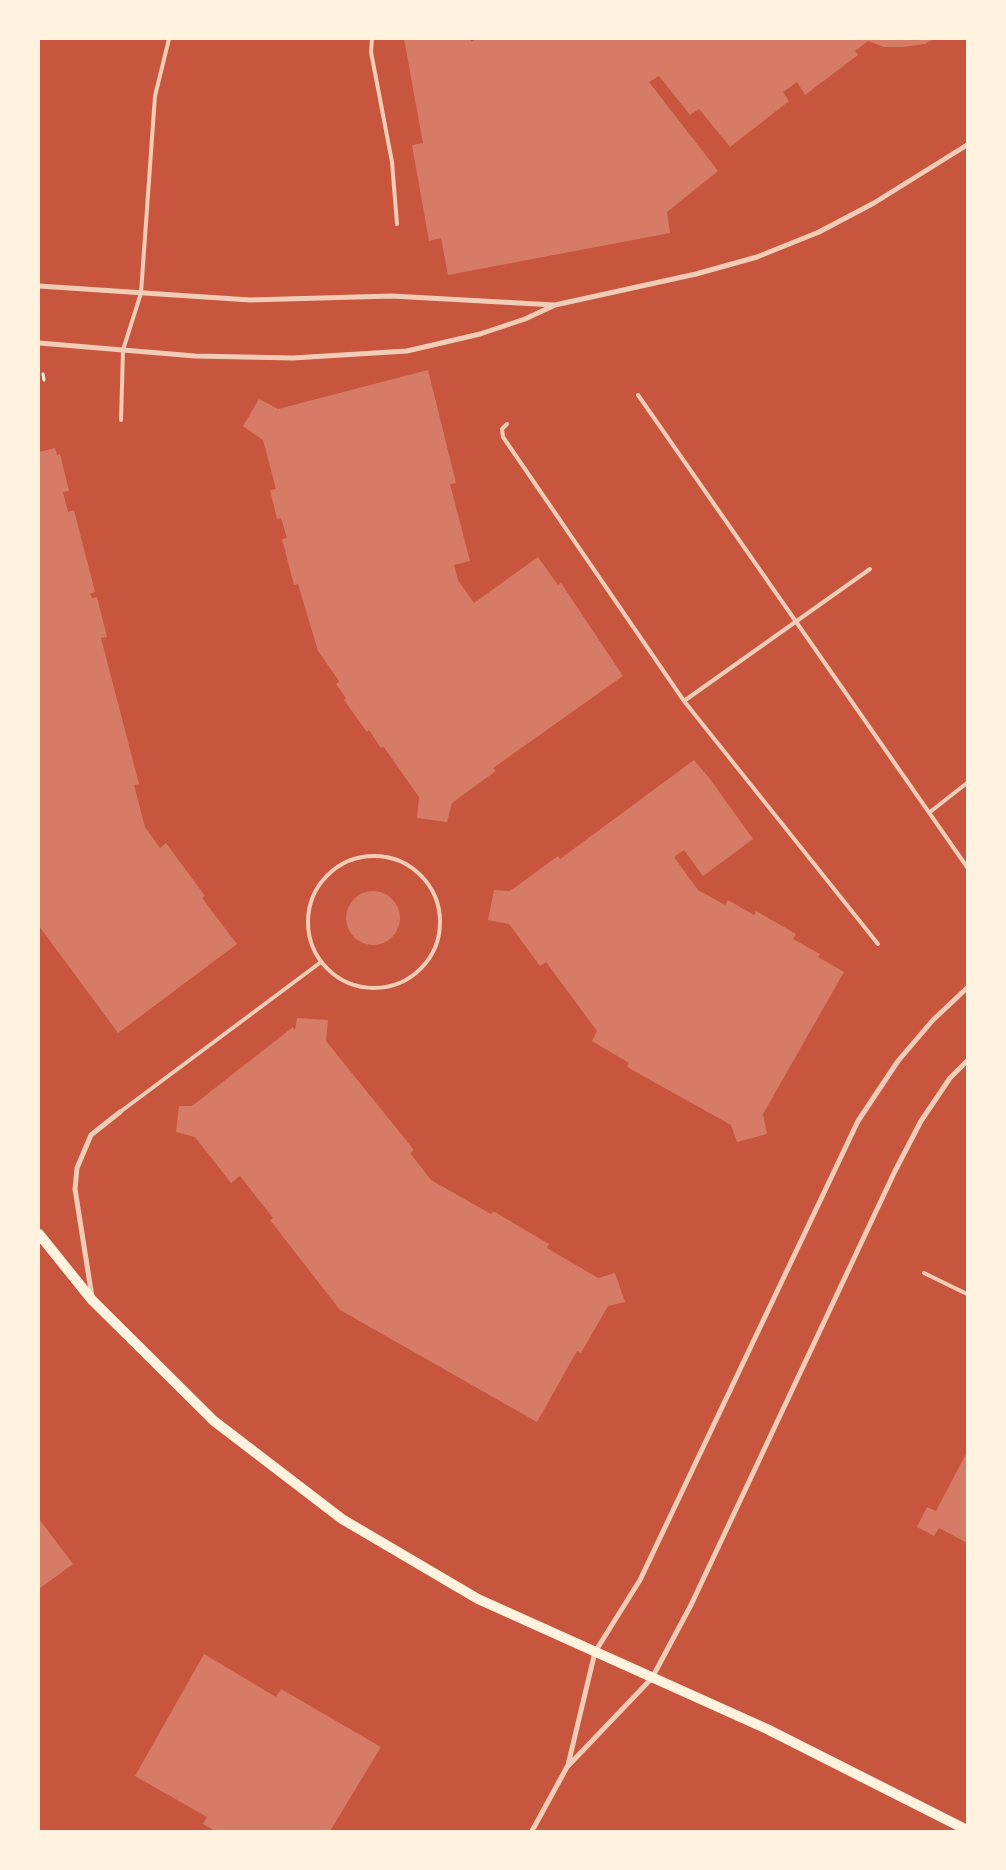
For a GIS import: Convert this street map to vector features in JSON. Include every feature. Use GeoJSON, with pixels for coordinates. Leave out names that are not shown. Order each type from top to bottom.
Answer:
{"type":"FeatureCollection","features":[{"type":"Feature","properties":{"kind":"main road"},"geometry":{"type":"LineString","coordinates":[[39,1234],[92,1300],[214,1421],[342,1518],[478,1599],[766,1729],[967,1830]]}},
{"type":"Feature","properties":{"kind":"street"},"geometry":{"type":"LineString","coordinates":[[39,343],[195,356],[293,358],[408,351],[480,334],[555,305],[696,274],[756,257],[819,232],[874,203],[967,145]]}},
{"type":"Feature","properties":{"kind":"street"},"geometry":{"type":"LineString","coordinates":[[39,286],[250,300],[392,296],[555,305]]}},
{"type":"Feature","properties":{"kind":"street"},"geometry":{"type":"LineString","coordinates":[[532,1831],[567,1766],[595,1652],[640,1580],[858,1121],[898,1061],[934,1020],[967,988]]}},
{"type":"Feature","properties":{"kind":"street"},"geometry":{"type":"LineString","coordinates":[[567,1766],[652,1678],[691,1605],[895,1171],[921,1121],[950,1078],[967,1061]]}},
{"type":"Feature","properties":{"kind":"street"},"geometry":{"type":"LineString","coordinates":[[92,1300],[75,1189],[77,1168],[90,1135],[120,1112]]}},
{"type":"Feature","properties":{"kind":"lane"},"geometry":{"type":"LineString","coordinates":[[121,420],[123,350],[142,293],[155,96],[169,39]]}},
{"type":"Feature","properties":{"kind":"lane"},"geometry":{"type":"LineString","coordinates":[[372,39],[370,52],[392,162],[398,224]]}},
{"type":"Feature","properties":{"kind":"lane"},"geometry":{"type":"LineString","coordinates":[[638,395],[967,866]]}},
{"type":"Feature","properties":{"kind":"lane"},"geometry":{"type":"LineString","coordinates":[[507,424],[502,429],[503,437],[684,702],[878,944]]}},
{"type":"Feature","properties":{"kind":"lane"},"geometry":{"type":"LineString","coordinates":[[684,702],[870,569]]}},
{"type":"Feature","properties":{"kind":"lane"},"geometry":{"type":"LineString","coordinates":[[930,812],[967,783]]}},
{"type":"Feature","properties":{"kind":"lane"},"geometry":{"type":"LineString","coordinates":[[373,856],[393,859],[409,865],[422,875],[438,903],[441,918],[440,934],[433,953],[421,969],[404,981],[385,988],[364,988],[348,983],[333,974],[321,962],[313,949],[308,920],[311,900],[321,882],[335,868],[353,859],[373,856]]}},
{"type":"Feature","properties":{"kind":"lane"},"geometry":{"type":"LineString","coordinates":[[120,1112],[321,962]]}},
{"type":"Feature","properties":{"kind":"lane"},"geometry":{"type":"LineString","coordinates":[[924,1273],[967,1294]]}},
{"type":"Feature","properties":{"kind":"path"},"geometry":{"type":"LineString","coordinates":[[43,374],[44,380]]}},
{"type":"Feature","properties":{"kind":"building"},"geometry":{"type":"Polygon","coordinates":[[[404,39],[470,39],[472,42],[476,39],[934,39],[925,44],[903,47],[884,47],[868,41],[855,51],[858,55],[805,95],[797,82],[783,92],[789,101],[730,147],[699,109],[690,115],[659,76],[649,82],[718,171],[667,212],[670,233],[448,275],[441,238],[429,241],[412,145],[423,143],[404,39]]]}},
{"type":"Feature","properties":{"kind":"building"},"geometry":{"type":"Polygon","coordinates":[[[428,370],[456,483],[450,484],[470,561],[454,565],[458,580],[474,603],[538,557],[558,585],[561,583],[623,676],[493,768],[496,771],[452,803],[447,822],[417,818],[419,797],[383,746],[381,748],[369,730],[367,732],[344,700],[346,698],[336,684],[339,681],[318,651],[298,584],[294,585],[282,539],[287,538],[281,518],[277,519],[270,490],[276,489],[263,440],[243,426],[259,399],[278,409],[428,370]]]}},
{"type":"Feature","properties":{"kind":"building"},"geometry":{"type":"Polygon","coordinates":[[[55,448],[57,455],[60,454],[69,491],[63,492],[68,512],[74,510],[95,592],[90,594],[92,598],[97,597],[107,637],[101,638],[139,784],[134,785],[145,827],[160,848],[166,843],[205,896],[202,898],[237,944],[118,1033],[39,926],[39,452],[55,448]]]}},
{"type":"Feature","properties":{"kind":"building"},"geometry":{"type":"Polygon","coordinates":[[[694,760],[753,839],[703,876],[684,850],[674,857],[698,890],[725,905],[728,900],[754,915],[756,911],[796,934],[793,939],[820,954],[818,957],[844,972],[763,1114],[767,1134],[737,1142],[731,1125],[627,1067],[629,1063],[592,1041],[597,1031],[546,962],[540,966],[509,924],[488,920],[494,890],[510,891],[558,856],[560,859],[694,760]]]}},
{"type":"Feature","properties":{"kind":"building"},"geometry":{"type":"Polygon","coordinates":[[[368,891],[378,891],[388,895],[396,903],[400,918],[396,933],[388,941],[378,945],[368,945],[358,941],[350,933],[346,923],[346,913],[350,903],[358,895],[368,891]]]}},
{"type":"Feature","properties":{"kind":"building"},"geometry":{"type":"Polygon","coordinates":[[[297,1018],[328,1020],[326,1041],[414,1150],[410,1153],[431,1180],[491,1214],[493,1211],[549,1244],[547,1248],[598,1278],[615,1273],[625,1302],[608,1306],[581,1353],[577,1351],[537,1422],[340,1310],[270,1220],[273,1218],[240,1176],[231,1183],[195,1137],[176,1132],[179,1106],[192,1106],[293,1027],[295,1030],[297,1018]]]}},
{"type":"Feature","properties":{"kind":"building"},"geometry":{"type":"Polygon","coordinates":[[[967,1452],[967,1543],[939,1528],[934,1536],[917,1527],[927,1507],[936,1511],[967,1452]]]}},
{"type":"Feature","properties":{"kind":"building"},"geometry":{"type":"Polygon","coordinates":[[[39,1519],[73,1564],[39,1589],[39,1519]]]}},
{"type":"Feature","properties":{"kind":"building"},"geometry":{"type":"Polygon","coordinates":[[[204,1654],[276,1697],[281,1689],[381,1747],[330,1831],[215,1831],[203,1824],[207,1817],[135,1776],[204,1654]]]}}]}
